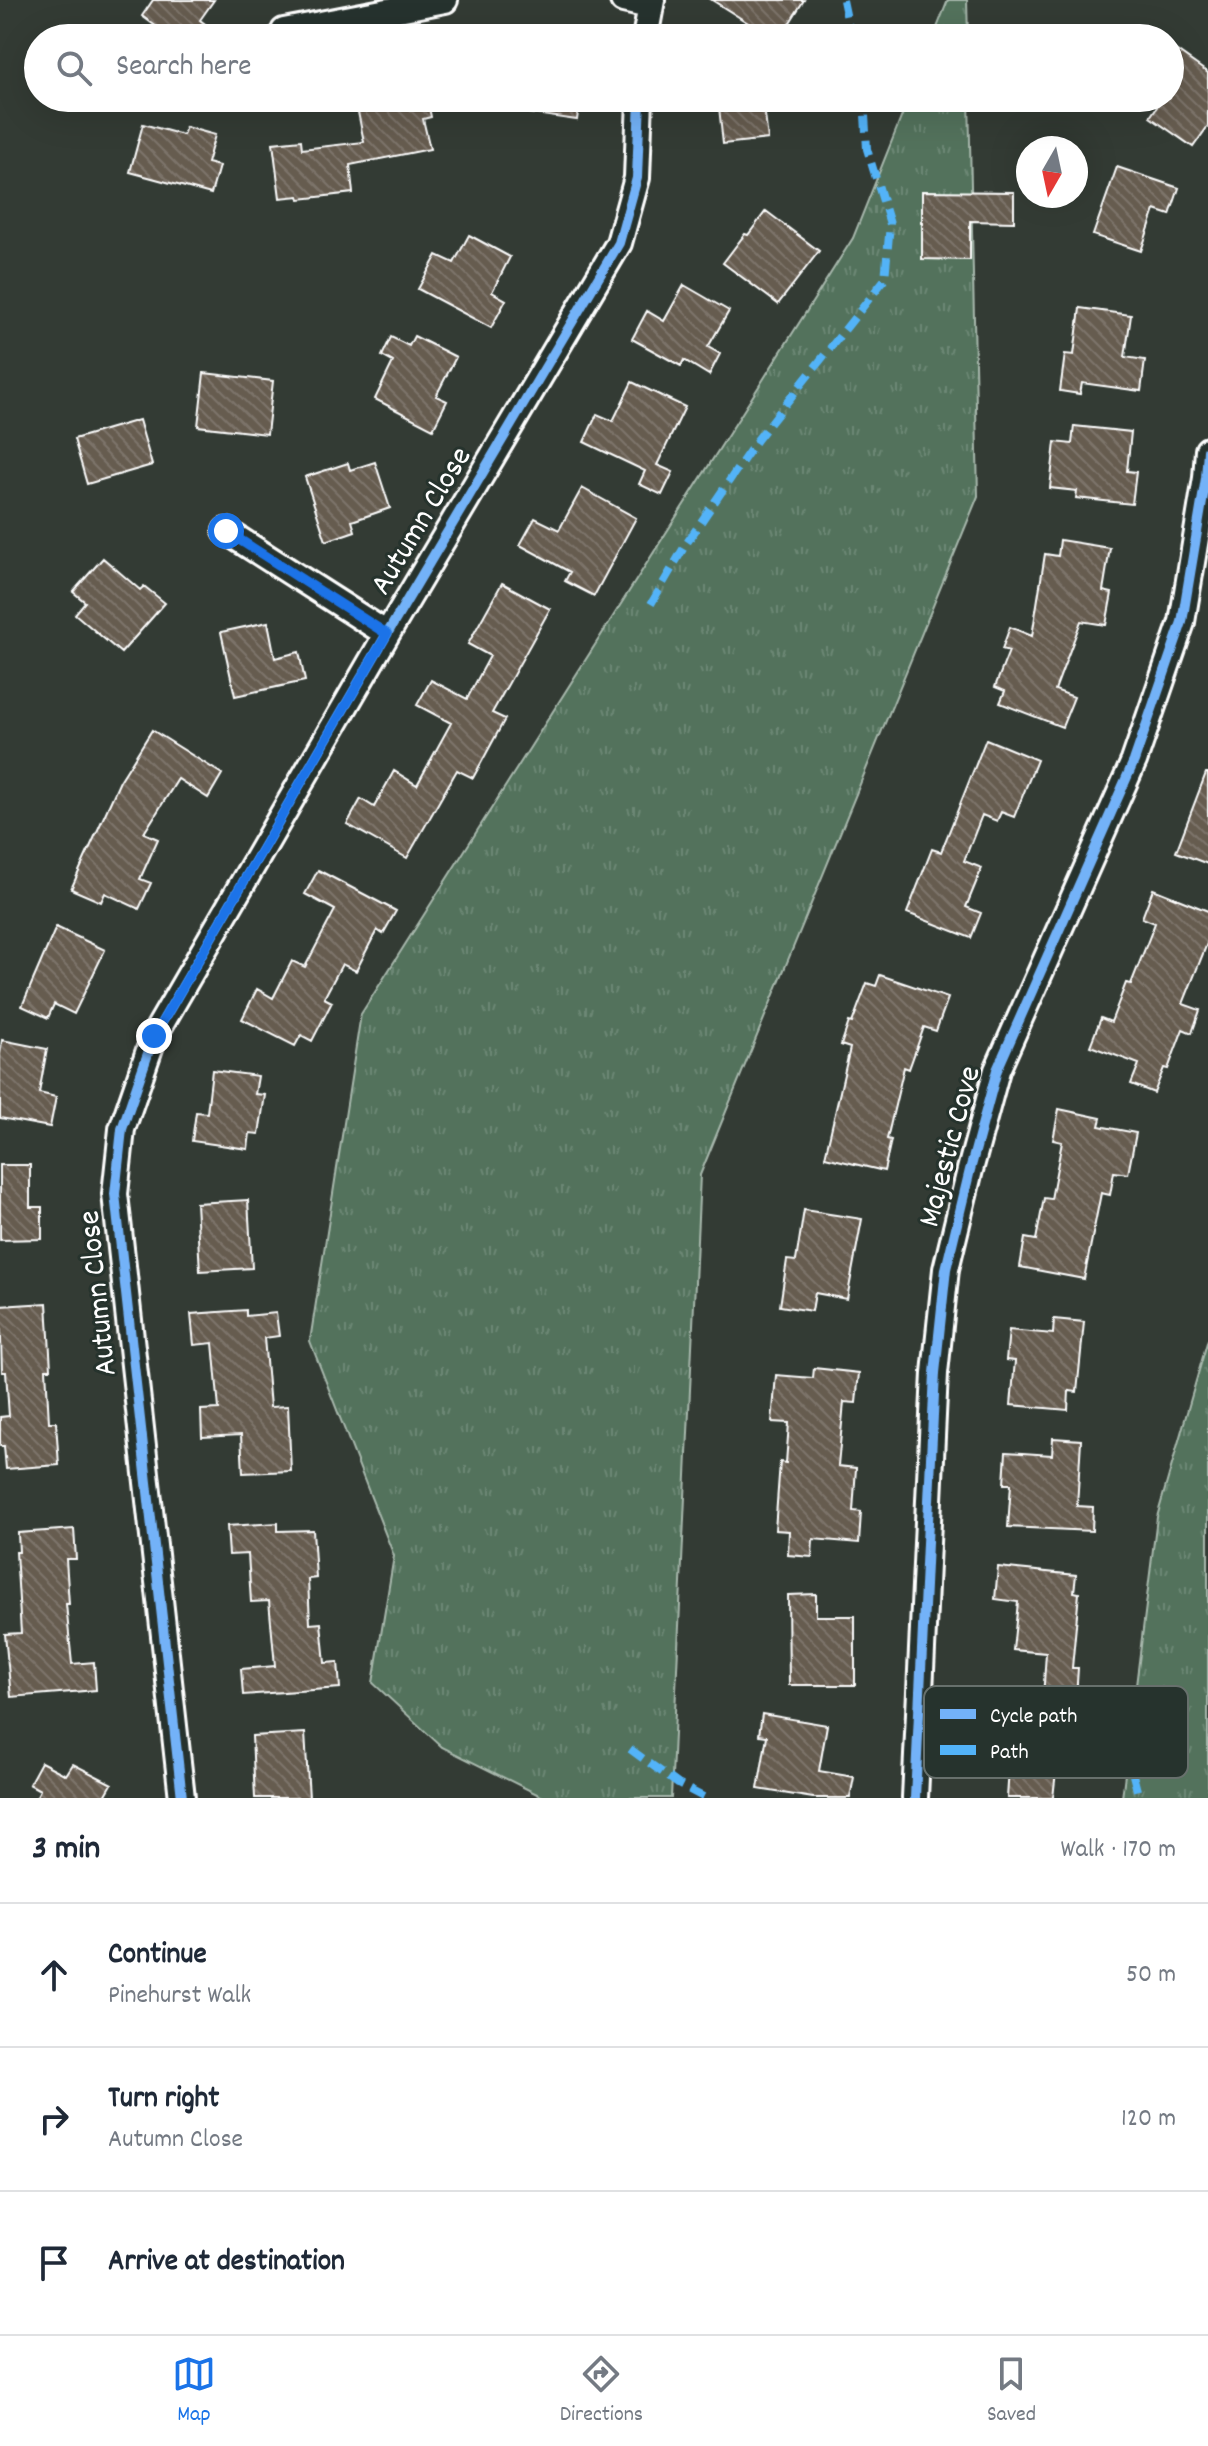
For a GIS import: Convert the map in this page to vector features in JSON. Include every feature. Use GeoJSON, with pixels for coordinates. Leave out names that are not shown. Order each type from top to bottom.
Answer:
{"type":"FeatureCollection","features":[{"type":"Feature","properties":{"kind":"street"},"geometry":{"type":"LineString","coordinates":[[320,24],[445,0]]}},
{"type":"Feature","properties":{"kind":"street"},"geometry":{"type":"LineString","coordinates":[[623,0],[650,3],[647,24]]}},
{"type":"Feature","properties":{"kind":"street","name":"Autumn Close"},"geometry":{"type":"LineString","coordinates":[[182,1798],[115,1194],[122,1129],[154,1036],[619,243],[637,178],[639,112]]}},
{"type":"Feature","properties":{"kind":"street","name":"Majestic Cove"},"geometry":{"type":"LineString","coordinates":[[915,1798],[935,1373],[946,1269],[997,1070],[1134,761],[1182,622],[1207,478],[1208,450]]}},
{"type":"Feature","properties":{"kind":"street"},"geometry":{"type":"LineString","coordinates":[[226,531],[387,634]]}},
{"type":"Feature","properties":{"kind":"green space"},"geometry":{"type":"Polygon","coordinates":[[[948,0],[967,0],[968,24],[939,24],[948,0]]]}},
{"type":"Feature","properties":{"kind":"green space"},"geometry":{"type":"Polygon","coordinates":[[[903,112],[969,112],[978,496],[700,1175],[671,1798],[545,1798],[442,1747],[373,1683],[394,1556],[310,1341],[361,1014],[853,238],[903,112]]]}},
{"type":"Feature","properties":{"kind":"green space"},"geometry":{"type":"Polygon","coordinates":[[[1208,1339],[1208,1798],[1122,1798],[1124,1778],[1188,1778],[1188,1686],[1136,1686],[1157,1517],[1208,1339]]]}},
{"type":"Feature","properties":{"kind":"building"},"geometry":{"type":"Polygon","coordinates":[[[153,0],[214,0],[200,20],[205,24],[153,24],[142,16],[153,0]]]}},
{"type":"Feature","properties":{"kind":"building"},"geometry":{"type":"Polygon","coordinates":[[[712,0],[804,0],[789,24],[750,24],[712,0]]]}},
{"type":"Feature","properties":{"kind":"building"},"geometry":{"type":"Polygon","coordinates":[[[1184,56],[1208,73],[1208,126],[1193,147],[1150,117],[1153,112],[1184,112],[1184,56]]]}},
{"type":"Feature","properties":{"kind":"building"},"geometry":{"type":"Polygon","coordinates":[[[358,112],[430,112],[431,117],[423,119],[430,149],[350,165],[353,193],[280,198],[273,143],[301,140],[302,149],[364,142],[358,112]]]}},
{"type":"Feature","properties":{"kind":"building"},"geometry":{"type":"Polygon","coordinates":[[[521,112],[578,112],[577,120],[521,112]]]}},
{"type":"Feature","properties":{"kind":"building"},"geometry":{"type":"Polygon","coordinates":[[[720,112],[765,112],[768,139],[723,144],[720,112]]]}},
{"type":"Feature","properties":{"kind":"building"},"geometry":{"type":"Polygon","coordinates":[[[143,124],[183,135],[186,127],[215,135],[207,163],[219,166],[211,194],[130,172],[143,124]]]}},
{"type":"Feature","properties":{"kind":"building"},"geometry":{"type":"Polygon","coordinates":[[[1117,167],[1179,188],[1170,215],[1155,210],[1141,251],[1093,235],[1117,167]]]}},
{"type":"Feature","properties":{"kind":"building"},"geometry":{"type":"Polygon","coordinates":[[[922,191],[1014,192],[1014,222],[970,221],[970,260],[922,259],[922,191]]]}},
{"type":"Feature","properties":{"kind":"building"},"geometry":{"type":"Polygon","coordinates":[[[766,211],[819,251],[778,304],[723,263],[766,211]]]}},
{"type":"Feature","properties":{"kind":"building"},"geometry":{"type":"Polygon","coordinates":[[[469,235],[510,257],[492,292],[506,300],[491,328],[418,289],[437,255],[454,263],[469,235]]]}},
{"type":"Feature","properties":{"kind":"building"},"geometry":{"type":"Polygon","coordinates":[[[684,285],[729,311],[708,347],[720,354],[709,375],[684,360],[681,366],[632,339],[647,311],[664,321],[684,285]]]}},
{"type":"Feature","properties":{"kind":"building"},"geometry":{"type":"Polygon","coordinates":[[[1080,308],[1131,315],[1125,357],[1145,360],[1141,391],[1082,383],[1080,394],[1060,391],[1065,354],[1074,355],[1080,308]]]}},
{"type":"Feature","properties":{"kind":"building"},"geometry":{"type":"Polygon","coordinates":[[[414,336],[456,357],[436,396],[447,401],[433,429],[375,399],[393,362],[382,356],[391,337],[409,346],[414,336]]]}},
{"type":"Feature","properties":{"kind":"building"},"geometry":{"type":"Polygon","coordinates":[[[204,373],[273,381],[267,434],[198,426],[204,373]]]}},
{"type":"Feature","properties":{"kind":"building"},"geometry":{"type":"Polygon","coordinates":[[[632,382],[685,407],[657,465],[673,472],[662,495],[639,484],[645,471],[584,442],[597,414],[613,421],[632,382]]]}},
{"type":"Feature","properties":{"kind":"building"},"geometry":{"type":"Polygon","coordinates":[[[139,420],[152,465],[87,484],[74,439],[139,420]]]}},
{"type":"Feature","properties":{"kind":"building"},"geometry":{"type":"Polygon","coordinates":[[[1074,426],[1131,432],[1127,471],[1136,472],[1132,504],[1076,498],[1077,491],[1050,488],[1055,442],[1072,444],[1074,426]]]}},
{"type":"Feature","properties":{"kind":"building"},"geometry":{"type":"Polygon","coordinates":[[[375,462],[390,508],[352,521],[355,531],[326,541],[305,477],[348,463],[350,470],[375,462]]]}},
{"type":"Feature","properties":{"kind":"building"},"geometry":{"type":"Polygon","coordinates":[[[582,488],[636,518],[594,596],[565,581],[570,572],[520,545],[535,518],[559,530],[582,488]]]}},
{"type":"Feature","properties":{"kind":"building"},"geometry":{"type":"Polygon","coordinates":[[[1060,540],[1110,548],[1103,591],[1112,593],[1106,625],[1081,621],[1055,690],[1074,697],[1062,727],[1000,703],[1005,691],[995,687],[1009,651],[1002,649],[1010,627],[1032,636],[1045,554],[1058,556],[1060,540]]]}},
{"type":"Feature","properties":{"kind":"building"},"geometry":{"type":"Polygon","coordinates":[[[103,558],[140,590],[144,586],[165,603],[121,653],[75,614],[85,602],[73,592],[103,558]]]}},
{"type":"Feature","properties":{"kind":"building"},"geometry":{"type":"Polygon","coordinates":[[[502,583],[550,609],[492,713],[505,719],[473,778],[457,770],[407,858],[347,824],[361,799],[374,807],[394,771],[417,785],[451,723],[417,705],[431,680],[467,699],[490,656],[468,644],[502,583]]]}},
{"type":"Feature","properties":{"kind":"building"},"geometry":{"type":"Polygon","coordinates":[[[268,622],[275,658],[299,652],[305,681],[235,696],[221,632],[268,622]]]}},
{"type":"Feature","properties":{"kind":"building"},"geometry":{"type":"Polygon","coordinates":[[[152,730],[222,774],[208,798],[178,779],[144,833],[158,839],[140,879],[151,883],[139,909],[105,893],[101,902],[71,889],[120,781],[152,730]]]}},
{"type":"Feature","properties":{"kind":"building"},"geometry":{"type":"Polygon","coordinates":[[[986,739],[1037,760],[1014,817],[1001,812],[997,821],[982,815],[964,861],[982,868],[966,907],[981,913],[971,938],[907,913],[932,849],[941,852],[986,739]]]}},
{"type":"Feature","properties":{"kind":"building"},"geometry":{"type":"Polygon","coordinates":[[[1208,773],[1208,864],[1176,852],[1208,773]]]}},
{"type":"Feature","properties":{"kind":"building"},"geometry":{"type":"Polygon","coordinates":[[[318,870],[396,911],[383,934],[377,930],[356,971],[342,964],[324,998],[332,1002],[312,1041],[301,1035],[295,1046],[242,1019],[257,989],[273,998],[292,961],[305,967],[335,910],[305,894],[318,870]]]}},
{"type":"Feature","properties":{"kind":"building"},"geometry":{"type":"Polygon","coordinates":[[[1153,889],[1208,911],[1208,941],[1183,1004],[1200,1010],[1192,1033],[1183,1029],[1168,1069],[1164,1068],[1154,1093],[1131,1084],[1139,1064],[1090,1046],[1101,1018],[1111,1022],[1126,983],[1131,984],[1155,923],[1142,918],[1153,889]]]}},
{"type":"Feature","properties":{"kind":"building"},"geometry":{"type":"Polygon","coordinates":[[[56,927],[105,950],[74,1014],[54,1004],[48,1018],[22,1006],[56,927]]]}},
{"type":"Feature","properties":{"kind":"building"},"geometry":{"type":"Polygon","coordinates":[[[880,975],[948,998],[936,1031],[924,1027],[909,1069],[904,1067],[887,1139],[891,1140],[884,1171],[825,1157],[850,1048],[841,1045],[867,983],[876,986],[880,975]]]}},
{"type":"Feature","properties":{"kind":"building"},"geometry":{"type":"Polygon","coordinates":[[[2,1040],[47,1049],[39,1093],[56,1097],[50,1127],[0,1118],[2,1040]]]}},
{"type":"Feature","properties":{"kind":"building"},"geometry":{"type":"Polygon","coordinates":[[[212,1070],[258,1076],[255,1094],[265,1095],[259,1134],[250,1133],[248,1149],[192,1141],[196,1112],[207,1113],[212,1070]]]}},
{"type":"Feature","properties":{"kind":"building"},"geometry":{"type":"Polygon","coordinates":[[[1059,1109],[1101,1118],[1099,1126],[1136,1133],[1128,1174],[1114,1172],[1110,1195],[1101,1193],[1084,1279],[1020,1267],[1025,1238],[1036,1240],[1044,1198],[1051,1199],[1062,1142],[1053,1140],[1059,1109]]]}},
{"type":"Feature","properties":{"kind":"building"},"geometry":{"type":"Polygon","coordinates":[[[0,1165],[30,1165],[30,1207],[42,1207],[42,1239],[0,1240],[0,1165]]]}},
{"type":"Feature","properties":{"kind":"building"},"geometry":{"type":"Polygon","coordinates":[[[248,1200],[252,1268],[200,1271],[196,1203],[248,1200]]]}},
{"type":"Feature","properties":{"kind":"building"},"geometry":{"type":"Polygon","coordinates":[[[804,1210],[862,1219],[847,1299],[815,1293],[812,1311],[780,1306],[787,1260],[796,1261],[804,1210]]]}},
{"type":"Feature","properties":{"kind":"building"},"geometry":{"type":"Polygon","coordinates":[[[47,1303],[51,1369],[46,1369],[49,1422],[56,1422],[59,1465],[6,1469],[4,1446],[0,1446],[0,1417],[9,1416],[6,1372],[2,1372],[0,1306],[47,1303]]]}},
{"type":"Feature","properties":{"kind":"building"},"geometry":{"type":"Polygon","coordinates":[[[246,1310],[246,1316],[276,1313],[279,1336],[264,1338],[270,1407],[288,1406],[291,1471],[243,1473],[241,1435],[202,1437],[201,1410],[219,1409],[213,1343],[194,1345],[191,1314],[246,1310]]]}},
{"type":"Feature","properties":{"kind":"building"},"geometry":{"type":"Polygon","coordinates":[[[1054,1319],[1084,1322],[1077,1392],[1069,1391],[1068,1410],[1011,1405],[1015,1361],[1006,1360],[1009,1330],[1053,1334],[1054,1319]]]}},
{"type":"Feature","properties":{"kind":"building"},"geometry":{"type":"Polygon","coordinates":[[[814,1368],[859,1373],[856,1403],[844,1402],[838,1466],[856,1468],[853,1511],[861,1512],[859,1543],[813,1539],[812,1557],[788,1555],[789,1531],[775,1530],[780,1462],[786,1463],[789,1423],[772,1422],[776,1375],[813,1378],[814,1368]]]}},
{"type":"Feature","properties":{"kind":"building"},"geometry":{"type":"Polygon","coordinates":[[[1053,1438],[1081,1440],[1077,1506],[1093,1507],[1092,1531],[1008,1527],[1011,1484],[1004,1484],[1006,1452],[1052,1455],[1053,1438]]]}},
{"type":"Feature","properties":{"kind":"building"},"geometry":{"type":"Polygon","coordinates":[[[278,1523],[278,1531],[313,1530],[316,1578],[308,1579],[310,1624],[321,1623],[325,1663],[338,1662],[340,1688],[243,1695],[241,1669],[275,1666],[269,1601],[251,1602],[248,1554],[229,1555],[227,1526],[278,1523]]]}},
{"type":"Feature","properties":{"kind":"building"},"geometry":{"type":"Polygon","coordinates":[[[74,1529],[76,1559],[66,1559],[69,1604],[66,1604],[72,1664],[94,1662],[96,1690],[11,1697],[5,1634],[21,1633],[16,1552],[19,1552],[18,1533],[74,1529]]]}},
{"type":"Feature","properties":{"kind":"building"},"geometry":{"type":"Polygon","coordinates":[[[998,1567],[1076,1575],[1074,1592],[1079,1593],[1072,1668],[1078,1668],[1077,1686],[1044,1686],[1046,1653],[1013,1650],[1018,1602],[995,1599],[998,1567]]]}},
{"type":"Feature","properties":{"kind":"building"},"geometry":{"type":"Polygon","coordinates":[[[816,1594],[816,1616],[855,1616],[855,1685],[789,1685],[788,1595],[816,1594]]]}},
{"type":"Feature","properties":{"kind":"building"},"geometry":{"type":"Polygon","coordinates":[[[762,1714],[827,1725],[819,1771],[854,1777],[850,1798],[813,1798],[758,1789],[767,1736],[759,1735],[762,1714]]]}},
{"type":"Feature","properties":{"kind":"building"},"geometry":{"type":"Polygon","coordinates":[[[305,1733],[309,1798],[255,1798],[252,1736],[305,1733]]]}},
{"type":"Feature","properties":{"kind":"building"},"geometry":{"type":"Polygon","coordinates":[[[41,1762],[66,1775],[73,1764],[112,1784],[104,1798],[36,1798],[40,1790],[29,1784],[41,1762]]]}},
{"type":"Feature","properties":{"kind":"building"},"geometry":{"type":"Polygon","coordinates":[[[1008,1778],[1055,1778],[1053,1798],[1007,1798],[1008,1778]]]}},
{"type":"Feature","properties":{"kind":"marked path"},"geometry":{"type":"LineString","coordinates":[[843,0],[848,24]]}},
{"type":"Feature","properties":{"kind":"marked path"},"geometry":{"type":"LineString","coordinates":[[651,604],[686,544],[757,440],[885,279],[890,224],[867,149],[865,112]]}},
{"type":"Feature","properties":{"kind":"marked path"},"geometry":{"type":"LineString","coordinates":[[630,1749],[678,1784],[705,1798]]}},
{"type":"Feature","properties":{"kind":"marked path"},"geometry":{"type":"LineString","coordinates":[[1134,1778],[1139,1798]]}},
{"type":"Feature","properties":{"kind":"cycle path"},"geometry":{"type":"LineString","coordinates":[[182,1798],[115,1194],[122,1129],[154,1036],[619,243],[637,178],[639,112]]}},
{"type":"Feature","properties":{"kind":"cycle path"},"geometry":{"type":"LineString","coordinates":[[915,1798],[935,1373],[946,1269],[997,1070],[1134,761],[1182,622],[1208,450]]}},
{"type":"Feature","properties":{"kind":"route"},"geometry":{"type":"LineString","coordinates":[[154,1036],[387,634],[226,531]]}}]}
